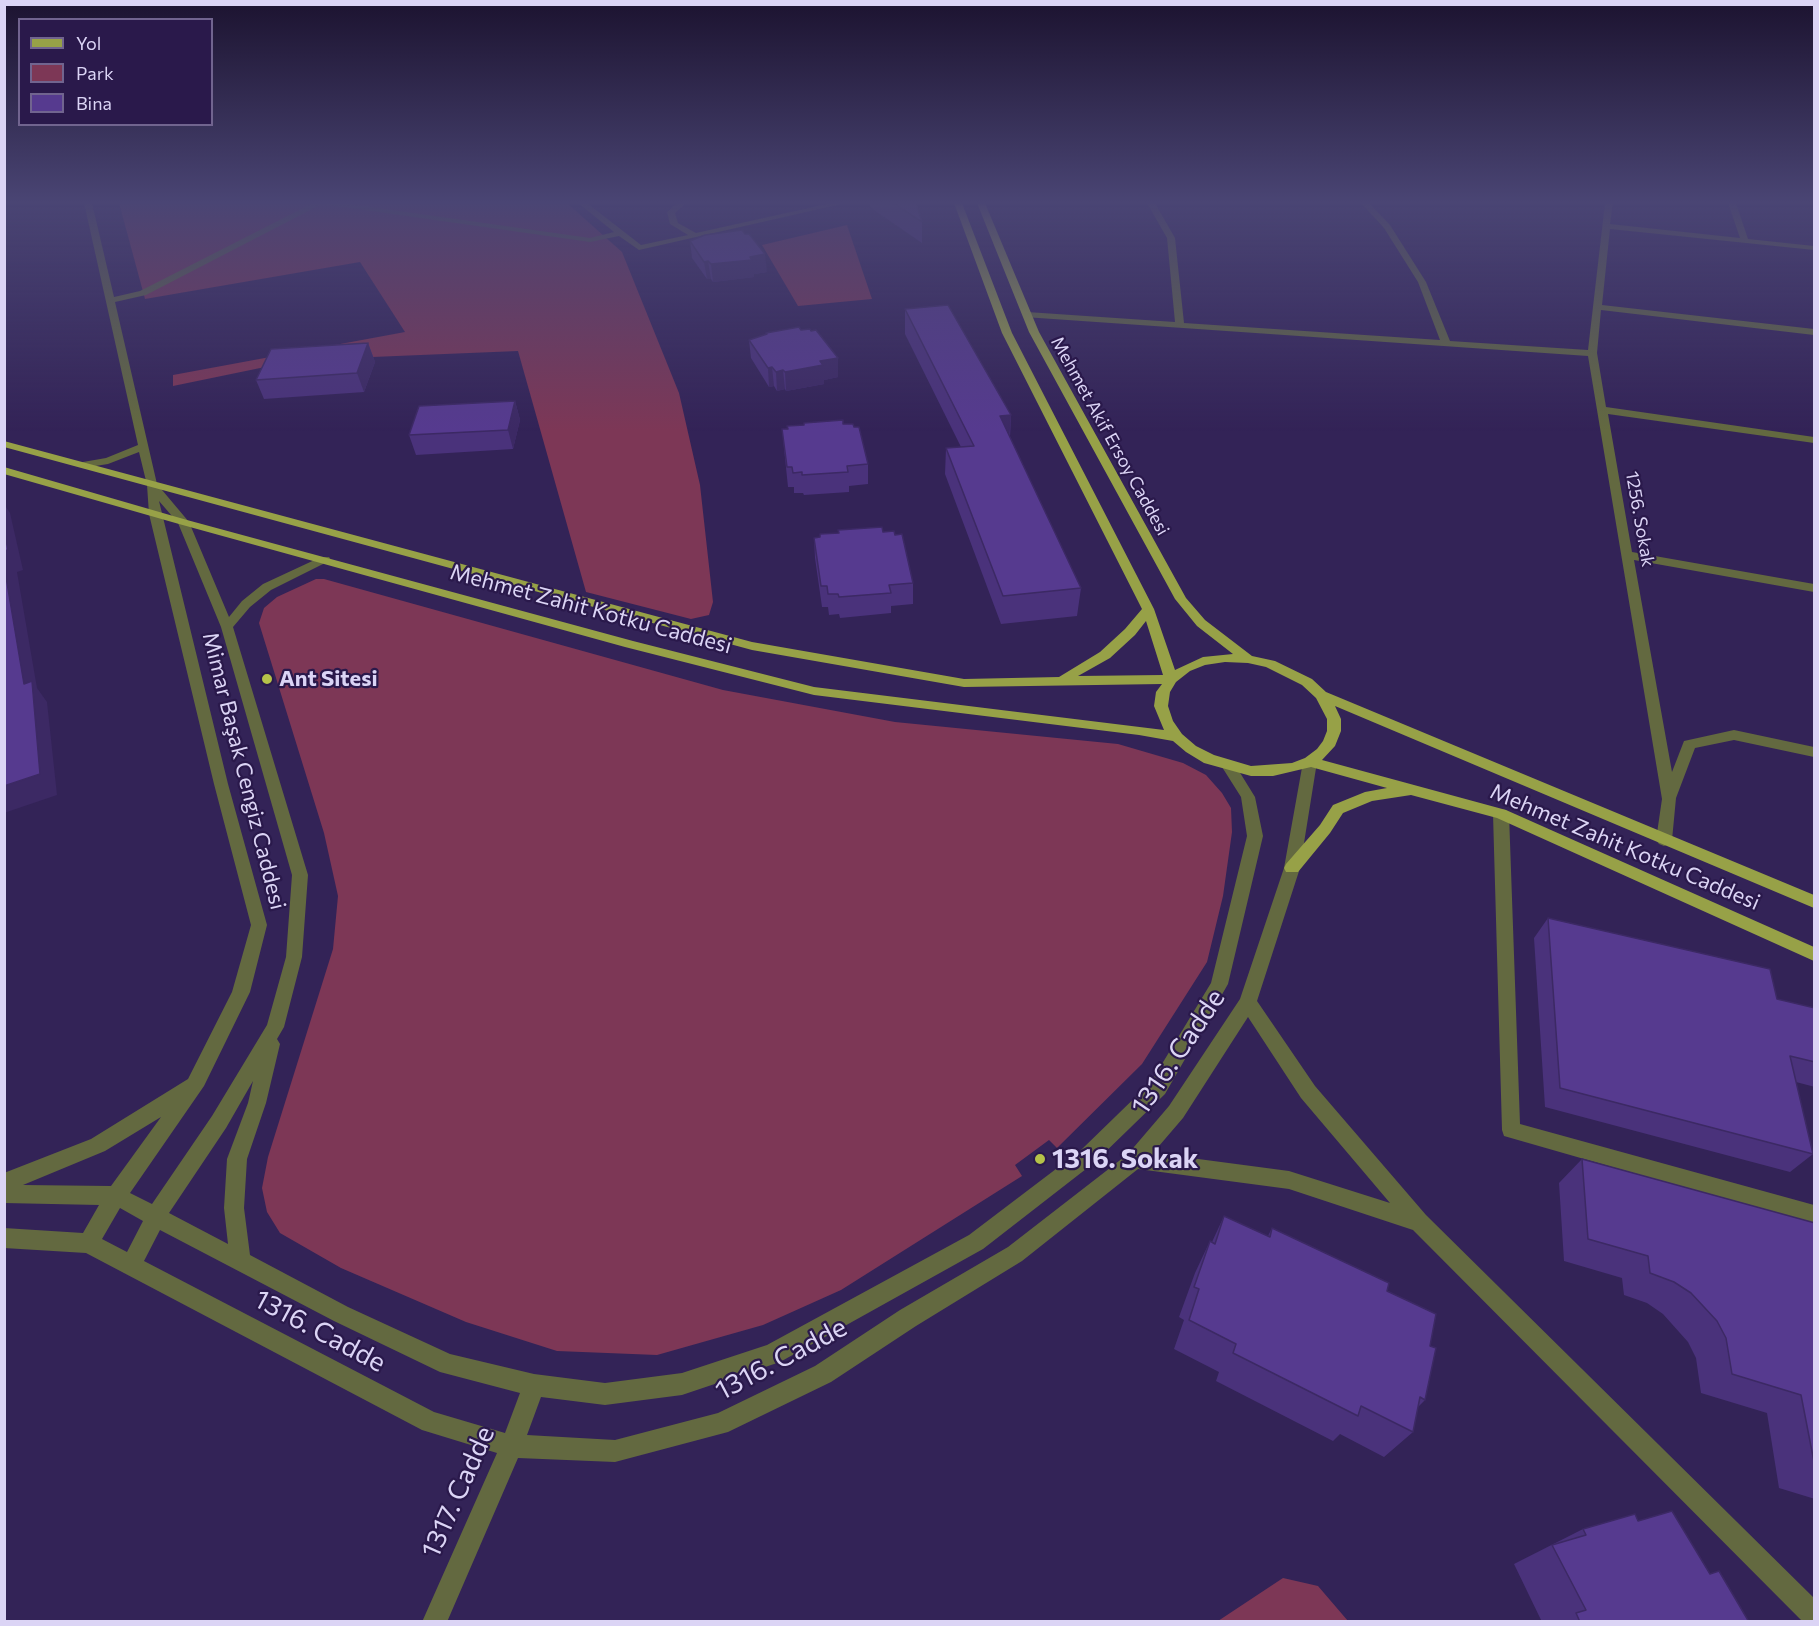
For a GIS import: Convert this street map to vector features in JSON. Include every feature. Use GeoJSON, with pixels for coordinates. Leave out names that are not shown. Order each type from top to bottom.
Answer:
{"type":"FeatureCollection","features":[{"type":"Feature","properties":{"kind":"main road","name":"Mehmet Akif Ersoy Caddesi"},"geometry":{"type":"LineString","coordinates":[[987,279],[1007,333],[1148,609],[1171,679]]}},
{"type":"Feature","properties":{"kind":"main road","name":"Mehmet Akif Ersoy Caddesi"},"geometry":{"type":"LineString","coordinates":[[1012,279],[1034,332],[1181,599],[1201,623],[1248,659]]}},
{"type":"Feature","properties":{"kind":"main road","name":"Mehmet Zahit Kotku Caddesi"},"geometry":{"type":"LineString","coordinates":[[4,444],[752,646],[964,683],[1171,679]]}},
{"type":"Feature","properties":{"kind":"main road","name":"Mehmet Zahit Kotku Caddesi"},"geometry":{"type":"LineString","coordinates":[[4,470],[183,522],[630,644],[814,691],[1139,730],[1177,737]]}},
{"type":"Feature","properties":{"kind":"main road"},"geometry":{"type":"LineString","coordinates":[[1063,680],[1105,655],[1130,632],[1148,609]]}},
{"type":"Feature","properties":{"kind":"main road"},"geometry":{"type":"LineString","coordinates":[[1225,658],[1248,659],[1290,672],[1307,682],[1321,695],[1329,707],[1334,719],[1334,731],[1330,743],[1310,762],[1293,768],[1273,771],[1251,771],[1229,766],[1200,754],[1177,737],[1166,722],[1161,706],[1163,692],[1171,679],[1185,668],[1203,661],[1225,658]]}},
{"type":"Feature","properties":{"kind":"main road","name":"Mehmet Zahit Kotku Caddesi"},"geometry":{"type":"LineString","coordinates":[[1321,695],[1815,902]]}},
{"type":"Feature","properties":{"kind":"main road","name":"Mehmet Zahit Kotku Caddesi"},"geometry":{"type":"LineString","coordinates":[[1310,762],[1501,814],[1815,954]]}},
{"type":"Feature","properties":{"kind":"main road"},"geometry":{"type":"LineString","coordinates":[[1292,868],[1325,829],[1338,809],[1370,796],[1415,789]]}},
{"type":"Feature","properties":{"kind":"street","name":"Mimar Başak Cengiz Caddesi"},"geometry":{"type":"LineString","coordinates":[[88,1243],[116,1196],[198,1080],[241,992],[259,924],[221,784],[155,514],[153,485],[105,279]]}},
{"type":"Feature","properties":{"kind":"street"},"geometry":{"type":"LineString","coordinates":[[110,301],[143,293],[171,279]]}},
{"type":"Feature","properties":{"kind":"street"},"geometry":{"type":"LineString","coordinates":[[1175,279],[1180,325]]}},
{"type":"Feature","properties":{"kind":"street"},"geometry":{"type":"LineString","coordinates":[[1420,279],[1446,343]]}},
{"type":"Feature","properties":{"kind":"street","name":"1256. Sokak"},"geometry":{"type":"LineString","coordinates":[[1601,279],[1592,353],[1669,799],[1665,840]]}},
{"type":"Feature","properties":{"kind":"street"},"geometry":{"type":"LineString","coordinates":[[1598,307],[1815,332]]}},
{"type":"Feature","properties":{"kind":"street"},"geometry":{"type":"LineString","coordinates":[[1027,315],[1592,353]]}},
{"type":"Feature","properties":{"kind":"street"},"geometry":{"type":"LineString","coordinates":[[1603,410],[1815,440]]}},
{"type":"Feature","properties":{"kind":"street"},"geometry":{"type":"LineString","coordinates":[[83,465],[108,461],[144,446]]}},
{"type":"Feature","properties":{"kind":"street","name":"Mimar Başak Cengiz Caddesi"},"geometry":{"type":"LineString","coordinates":[[131,1264],[156,1216],[219,1122],[275,1027],[294,957],[300,875],[227,627],[183,522],[153,485]]}},
{"type":"Feature","properties":{"kind":"street"},"geometry":{"type":"LineString","coordinates":[[1628,555],[1815,588]]}},
{"type":"Feature","properties":{"kind":"street"},"geometry":{"type":"LineString","coordinates":[[227,627],[246,604],[267,587],[325,560]]}},
{"type":"Feature","properties":{"kind":"street"},"geometry":{"type":"LineString","coordinates":[[1669,799],[1689,744],[1734,735],[1815,752]]}},
{"type":"Feature","properties":{"kind":"street","name":"1316. Cadde"},"geometry":{"type":"LineString","coordinates":[[4,1238],[88,1243],[430,1422],[512,1446],[615,1451],[720,1424],[824,1374],[908,1318],[1015,1254],[1135,1160],[1176,1112],[1248,1002],[1292,868],[1310,762]]}},
{"type":"Feature","properties":{"kind":"street","name":"1316. Cadde"},"geometry":{"type":"LineString","coordinates":[[4,1194],[116,1196],[341,1314],[448,1364],[534,1385],[605,1394],[616,1393],[682,1384],[772,1354],[976,1242],[1089,1156],[1158,1088],[1219,984],[1255,836],[1248,797],[1229,766]]}},
{"type":"Feature","properties":{"kind":"street"},"geometry":{"type":"LineString","coordinates":[[1501,814],[1511,1130],[1815,1215]]}},
{"type":"Feature","properties":{"kind":"street"},"geometry":{"type":"LineString","coordinates":[[1248,1002],[1308,1092],[1419,1222],[1815,1615]]}},
{"type":"Feature","properties":{"kind":"street"},"geometry":{"type":"LineString","coordinates":[[240,1260],[234,1208],[237,1159],[256,1103],[275,1027]]}},
{"type":"Feature","properties":{"kind":"street"},"geometry":{"type":"LineString","coordinates":[[4,1182],[39,1170],[98,1144],[146,1117],[198,1080]]}},
{"type":"Feature","properties":{"kind":"street"},"geometry":{"type":"LineString","coordinates":[[1135,1160],[1290,1180],[1419,1222]]}},
{"type":"Feature","properties":{"kind":"street","name":"1317. Cadde"},"geometry":{"type":"LineString","coordinates":[[434,1622],[512,1446],[534,1385]]}},
{"type":"Feature","properties":{"kind":"green space"},"geometry":{"type":"Polygon","coordinates":[[[140,279],[262,279],[145,299],[140,279]]]}},
{"type":"Feature","properties":{"kind":"green space"},"geometry":{"type":"Polygon","coordinates":[[[371,279],[633,279],[679,393],[700,485],[713,602],[709,615],[691,619],[586,592],[518,351],[299,360],[173,386],[173,375],[405,332],[371,279]]]}},
{"type":"Feature","properties":{"kind":"green space"},"geometry":{"type":"Polygon","coordinates":[[[782,279],[865,279],[872,299],[798,306],[782,279]]]}},
{"type":"Feature","properties":{"kind":"green space"},"geometry":{"type":"Polygon","coordinates":[[[316,579],[324,579],[723,690],[895,722],[1118,744],[1183,763],[1206,775],[1222,793],[1231,808],[1232,832],[1223,896],[1207,962],[1142,1064],[1057,1148],[1049,1140],[1015,1165],[1022,1176],[841,1290],[763,1325],[657,1355],[557,1351],[466,1322],[341,1268],[280,1233],[267,1212],[262,1188],[268,1157],[333,949],[338,896],[324,833],[259,623],[264,608],[277,597],[316,579]]]}},
{"type":"Feature","properties":{"kind":"green space"},"geometry":{"type":"Polygon","coordinates":[[[1283,1578],[1318,1586],[1348,1621],[1218,1621],[1283,1578]]]}},
{"type":"Feature","properties":{"kind":"building"},"geometry":{"type":"Polygon","coordinates":[[[948,305],[1011,415],[1000,416],[1081,588],[1003,596],[946,448],[974,446],[905,309],[948,305]]]}},
{"type":"Feature","properties":{"kind":"building"},"geometry":{"type":"Polygon","coordinates":[[[799,327],[801,330],[816,330],[838,358],[820,361],[823,365],[776,372],[772,367],[768,368],[749,340],[766,333],[799,327]]]}},
{"type":"Feature","properties":{"kind":"building"},"geometry":{"type":"Polygon","coordinates":[[[368,343],[357,373],[256,380],[271,349],[368,343]]]}},
{"type":"Feature","properties":{"kind":"building"},"geometry":{"type":"Polygon","coordinates":[[[515,401],[508,430],[409,435],[419,406],[515,401]]]}},
{"type":"Feature","properties":{"kind":"building"},"geometry":{"type":"Polygon","coordinates":[[[843,420],[843,424],[853,424],[854,427],[859,427],[868,464],[847,466],[848,472],[802,475],[802,472],[793,473],[792,467],[787,467],[782,429],[788,429],[787,426],[804,425],[804,423],[843,420]]]}},
{"type":"Feature","properties":{"kind":"building"},"geometry":{"type":"Polygon","coordinates":[[[882,527],[883,532],[894,531],[895,535],[902,534],[913,583],[889,585],[891,593],[839,597],[838,594],[828,594],[827,586],[821,586],[814,538],[820,537],[820,534],[839,533],[838,530],[882,527]]]}},
{"type":"Feature","properties":{"kind":"building"},"geometry":{"type":"Polygon","coordinates":[[[4,530],[8,550],[4,551],[4,530]]]}},
{"type":"Feature","properties":{"kind":"building"},"geometry":{"type":"Polygon","coordinates":[[[4,565],[24,684],[32,681],[40,774],[4,786],[4,565]]]}},
{"type":"Feature","properties":{"kind":"building"},"geometry":{"type":"Polygon","coordinates":[[[1548,918],[1770,969],[1777,999],[1815,1008],[1815,1062],[1790,1056],[1813,1154],[1560,1088],[1548,918]]]}},
{"type":"Feature","properties":{"kind":"building"},"geometry":{"type":"Polygon","coordinates":[[[1582,1159],[1815,1223],[1815,1467],[1801,1395],[1732,1374],[1726,1338],[1717,1321],[1691,1293],[1674,1282],[1650,1273],[1648,1256],[1588,1239],[1582,1159]]]}},
{"type":"Feature","properties":{"kind":"building"},"geometry":{"type":"Polygon","coordinates":[[[1224,1216],[1270,1237],[1272,1228],[1389,1283],[1387,1291],[1436,1314],[1430,1346],[1436,1348],[1425,1400],[1420,1397],[1413,1432],[1361,1406],[1358,1416],[1233,1353],[1236,1344],[1189,1320],[1199,1289],[1194,1287],[1210,1241],[1215,1244],[1224,1216]]]}},
{"type":"Feature","properties":{"kind":"building"},"geometry":{"type":"Polygon","coordinates":[[[1672,1511],[1710,1574],[1719,1571],[1749,1622],[1580,1622],[1576,1613],[1586,1610],[1552,1545],[1586,1535],[1583,1529],[1635,1514],[1638,1521],[1672,1511]]]}},
{"type":"Feature","properties":{"kind":"place","name":"Ant Sitesi"},"geometry":{"type":"Point","coordinates":[267,679]}},
{"type":"Feature","properties":{"kind":"place","name":"1316. Sokak"},"geometry":{"type":"Point","coordinates":[1040,1159]}}]}
